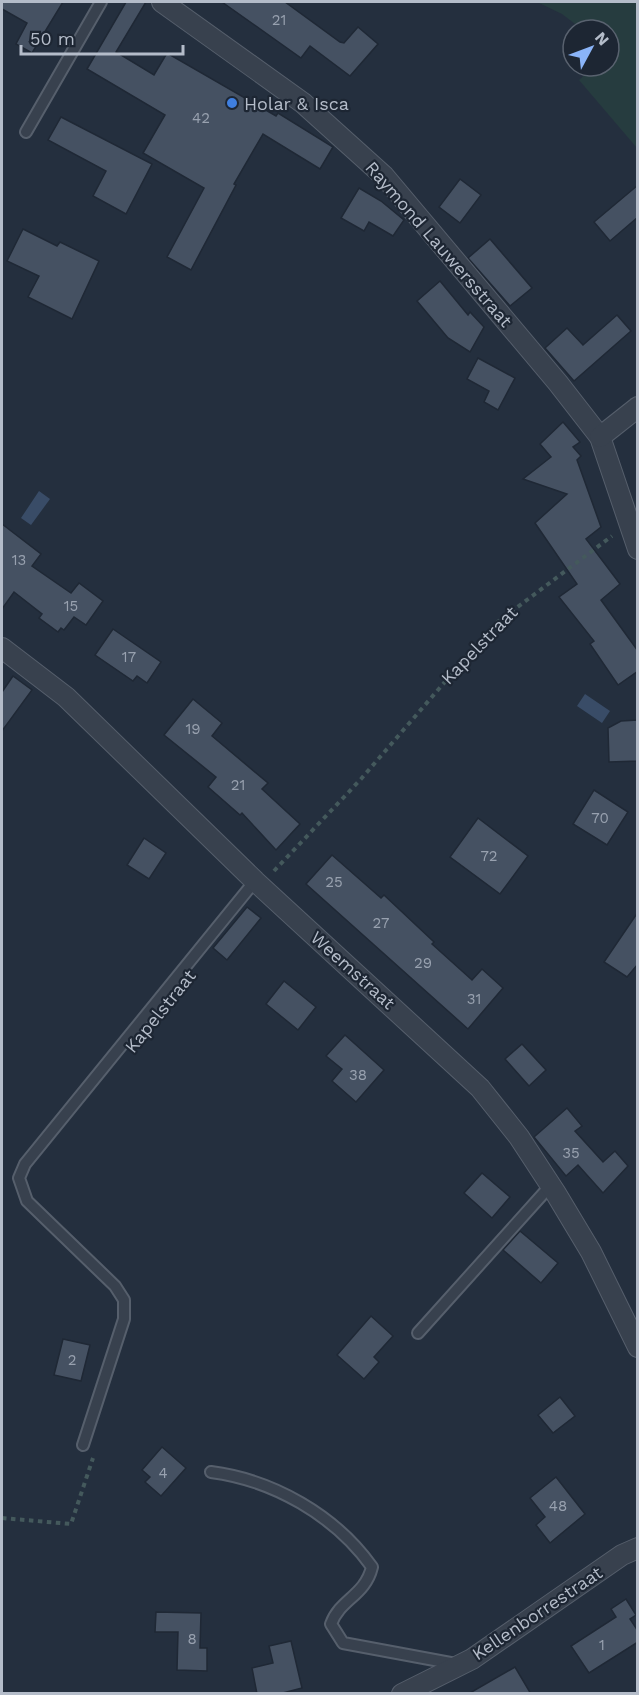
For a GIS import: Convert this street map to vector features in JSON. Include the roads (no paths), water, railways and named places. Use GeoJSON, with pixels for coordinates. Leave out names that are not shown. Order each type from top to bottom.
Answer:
{"type":"FeatureCollection","features":[{"type":"Feature","properties":{"kind":"street","name":"Raymond Lauwersstraat"},"geometry":{"type":"LineString","coordinates":[[162,2],[303,103],[384,176],[558,383],[600,437],[638,549]]}},
{"type":"Feature","properties":{"kind":"street"},"geometry":{"type":"LineString","coordinates":[[600,437],[638,407]]}},
{"type":"Feature","properties":{"kind":"street","name":"Weemstraat"},"geometry":{"type":"LineString","coordinates":[[2,648],[66,697],[258,883],[480,1088],[519,1137],[551,1185],[591,1252],[638,1347]]}},
{"type":"Feature","properties":{"kind":"street","name":"Kellenborrestraat"},"geometry":{"type":"LineString","coordinates":[[402,1694],[472,1659],[622,1555],[638,1548]]}},
{"type":"Feature","properties":{"kind":"lane"},"geometry":{"type":"LineString","coordinates":[[26,132],[101,2]]}},
{"type":"Feature","properties":{"kind":"lane","name":"Kapelstraat"},"geometry":{"type":"LineString","coordinates":[[83,1445],[124,1319],[124,1300],[115,1286],[27,1201],[19,1178],[25,1164],[258,883]]}},
{"type":"Feature","properties":{"kind":"lane"},"geometry":{"type":"LineString","coordinates":[[418,1333],[551,1185]]}},
{"type":"Feature","properties":{"kind":"lane"},"geometry":{"type":"LineString","coordinates":[[211,1472],[241,1476],[265,1484],[337,1528],[362,1553],[372,1567],[368,1582],[335,1615],[331,1624],[343,1643],[457,1665]]}},
{"type":"Feature","properties":{"kind":"water"},"geometry":{"type":"Polygon","coordinates":[[[39,491],[50,499],[31,525],[21,518],[39,491]]]}},
{"type":"Feature","properties":{"kind":"water"},"geometry":{"type":"Polygon","coordinates":[[[585,694],[610,711],[602,723],[577,706],[585,694]]]}},
{"type":"Feature","properties":{"kind":"place","name":"Holar & Isca"},"geometry":{"type":"Point","coordinates":[232,103]}}]}
